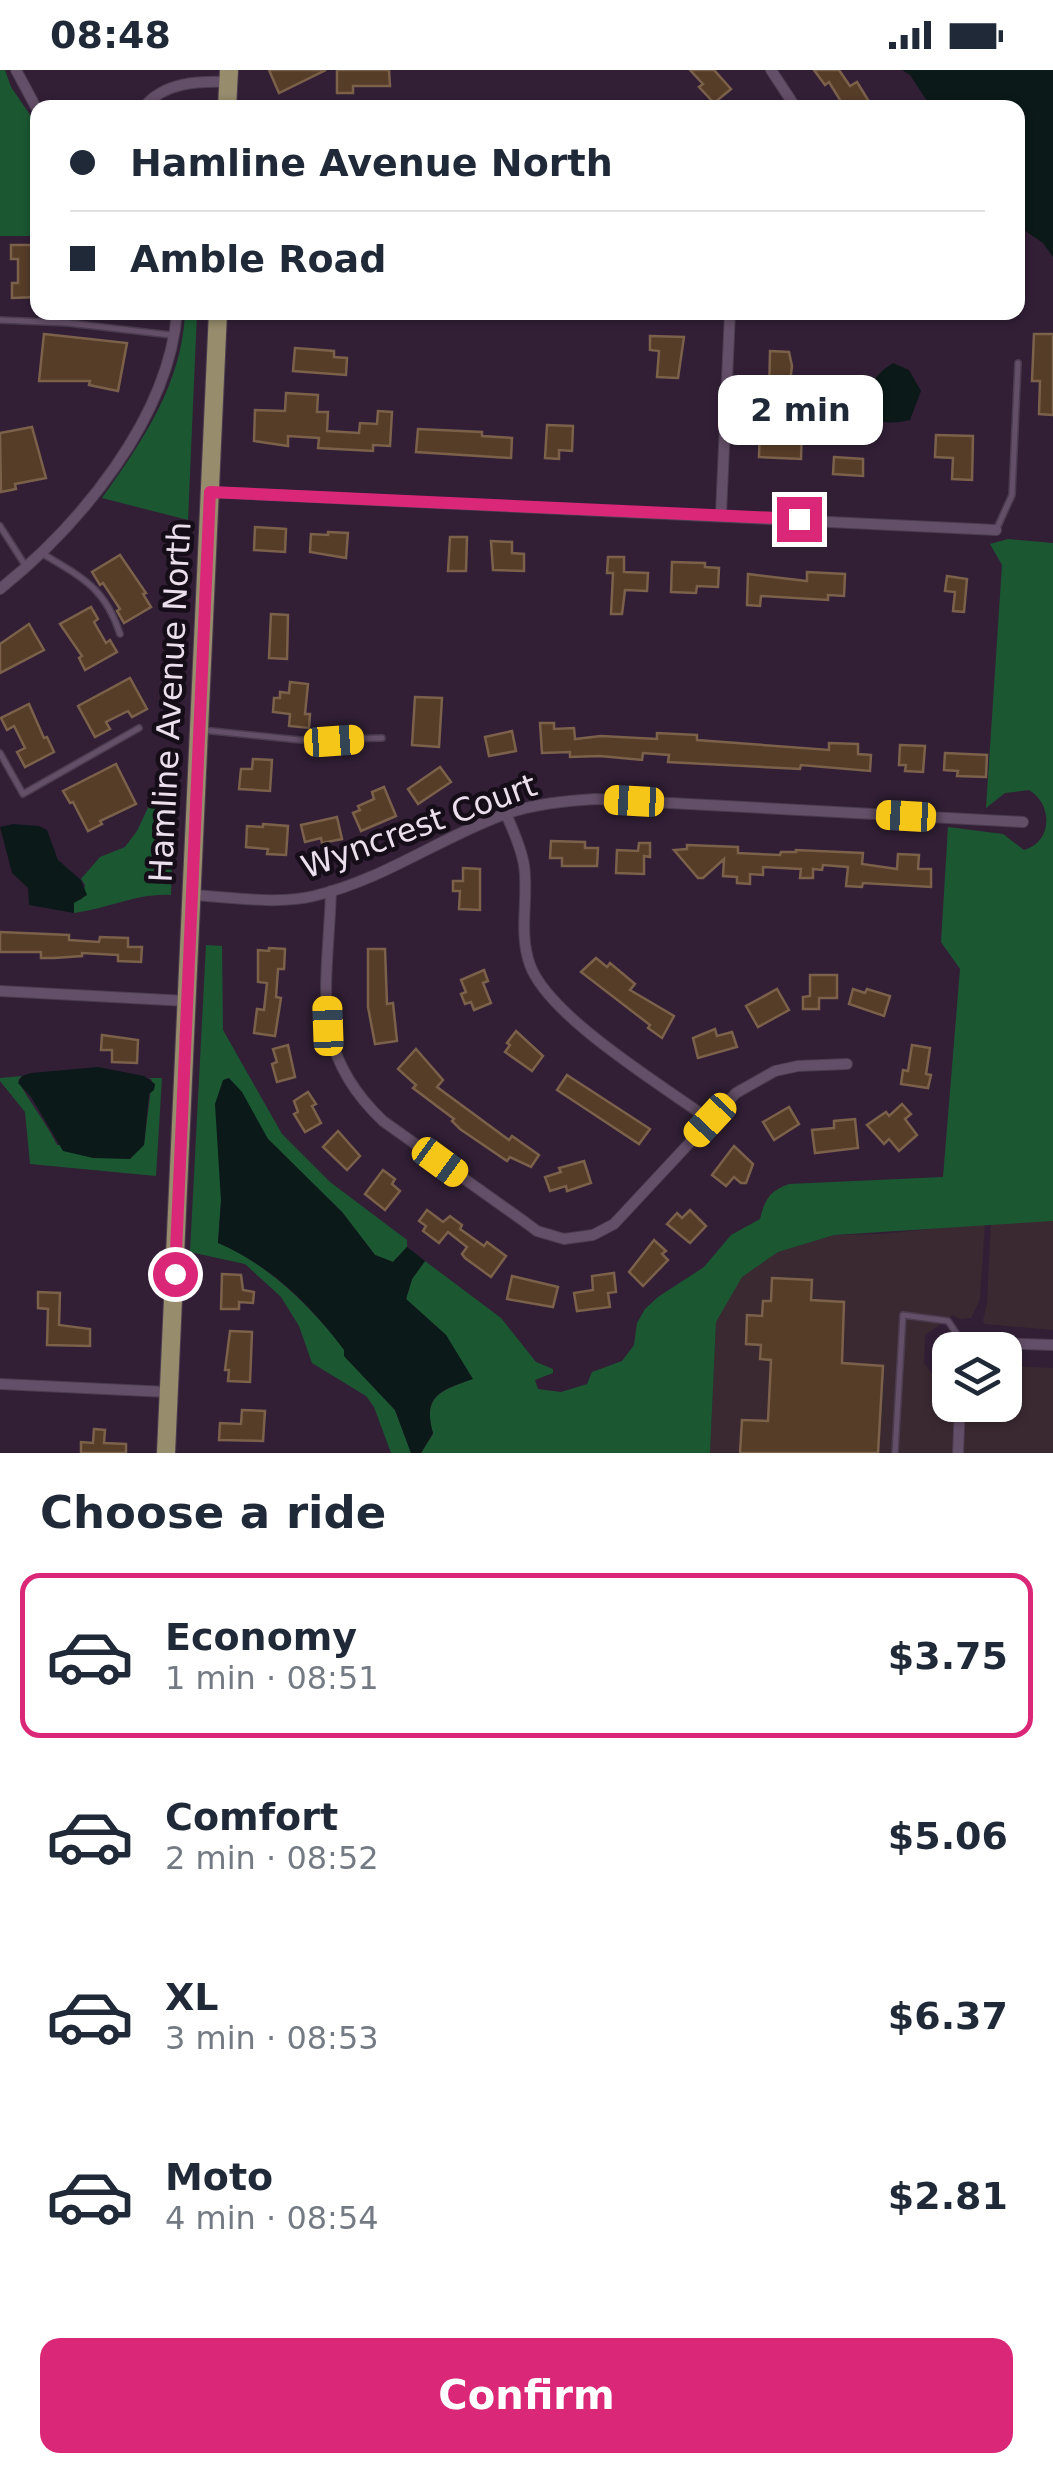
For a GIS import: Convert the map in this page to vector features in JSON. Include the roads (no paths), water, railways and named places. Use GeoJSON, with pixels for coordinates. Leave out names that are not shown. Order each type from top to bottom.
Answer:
{"type":"FeatureCollection","features":[{"type":"Feature","properties":{"kind":"main road","name":"Hamline Avenue North"},"geometry":{"type":"LineString","coordinates":[[166,1453],[218,320]]}},
{"type":"Feature","properties":{"kind":"street"},"geometry":{"type":"LineString","coordinates":[[16,70],[32,100]]}},
{"type":"Feature","properties":{"kind":"street"},"geometry":{"type":"LineString","coordinates":[[771,70],[791,100]]}},
{"type":"Feature","properties":{"kind":"street"},"geometry":{"type":"LineString","coordinates":[[153,100],[172,86],[228,76]]}},
{"type":"Feature","properties":{"kind":"street"},"geometry":{"type":"LineString","coordinates":[[0,589],[26,568],[94,492],[137,434],[163,378],[176,320]]}},
{"type":"Feature","properties":{"kind":"street"},"geometry":{"type":"LineString","coordinates":[[720,514],[730,320]]}},
{"type":"Feature","properties":{"kind":"street"},"geometry":{"type":"LineString","coordinates":[[210,492],[996,530]]}},
{"type":"Feature","properties":{"kind":"street","name":"Wyncrest Court"},"geometry":{"type":"LineString","coordinates":[[192,894],[282,900],[331,892],[506,814],[559,801],[595,799],[1023,822]]}},
{"type":"Feature","properties":{"kind":"street"},"geometry":{"type":"LineString","coordinates":[[506,814],[525,868],[522,924],[530,965],[549,998],[578,1024],[710,1120]]}},
{"type":"Feature","properties":{"kind":"street"},"geometry":{"type":"LineString","coordinates":[[331,892],[328,1026],[340,1069],[384,1121],[537,1230],[579,1238],[614,1224],[736,1093],[776,1072],[798,1066],[847,1064]]}},
{"type":"Feature","properties":{"kind":"street"},"geometry":{"type":"LineString","coordinates":[[0,992],[187,1001]]}},
{"type":"Feature","properties":{"kind":"street"},"geometry":{"type":"LineString","coordinates":[[1022,1345],[1053,1345]]}},
{"type":"Feature","properties":{"kind":"street"},"geometry":{"type":"LineString","coordinates":[[0,1384],[168,1392]]}},
{"type":"Feature","properties":{"kind":"street"},"geometry":{"type":"LineString","coordinates":[[958,1453],[959,1422]]}},
{"type":"Feature","properties":{"kind":"lane"},"geometry":{"type":"LineString","coordinates":[[0,320],[68,323],[174,336]]}},
{"type":"Feature","properties":{"kind":"lane"},"geometry":{"type":"LineString","coordinates":[[996,530],[1012,495],[1018,363]]}},
{"type":"Feature","properties":{"kind":"lane"},"geometry":{"type":"LineString","coordinates":[[0,526],[26,568]]}},
{"type":"Feature","properties":{"kind":"lane"},"geometry":{"type":"LineString","coordinates":[[40,553],[89,581],[101,594],[120,634]]}},
{"type":"Feature","properties":{"kind":"lane"},"geometry":{"type":"LineString","coordinates":[[0,753],[23,794],[140,728]]}},
{"type":"Feature","properties":{"kind":"lane"},"geometry":{"type":"LineString","coordinates":[[199,730],[300,740],[382,738]]}},
{"type":"Feature","properties":{"kind":"lane"},"geometry":{"type":"LineString","coordinates":[[895,1453],[903,1314],[948,1322],[954,1332]]}}]}
